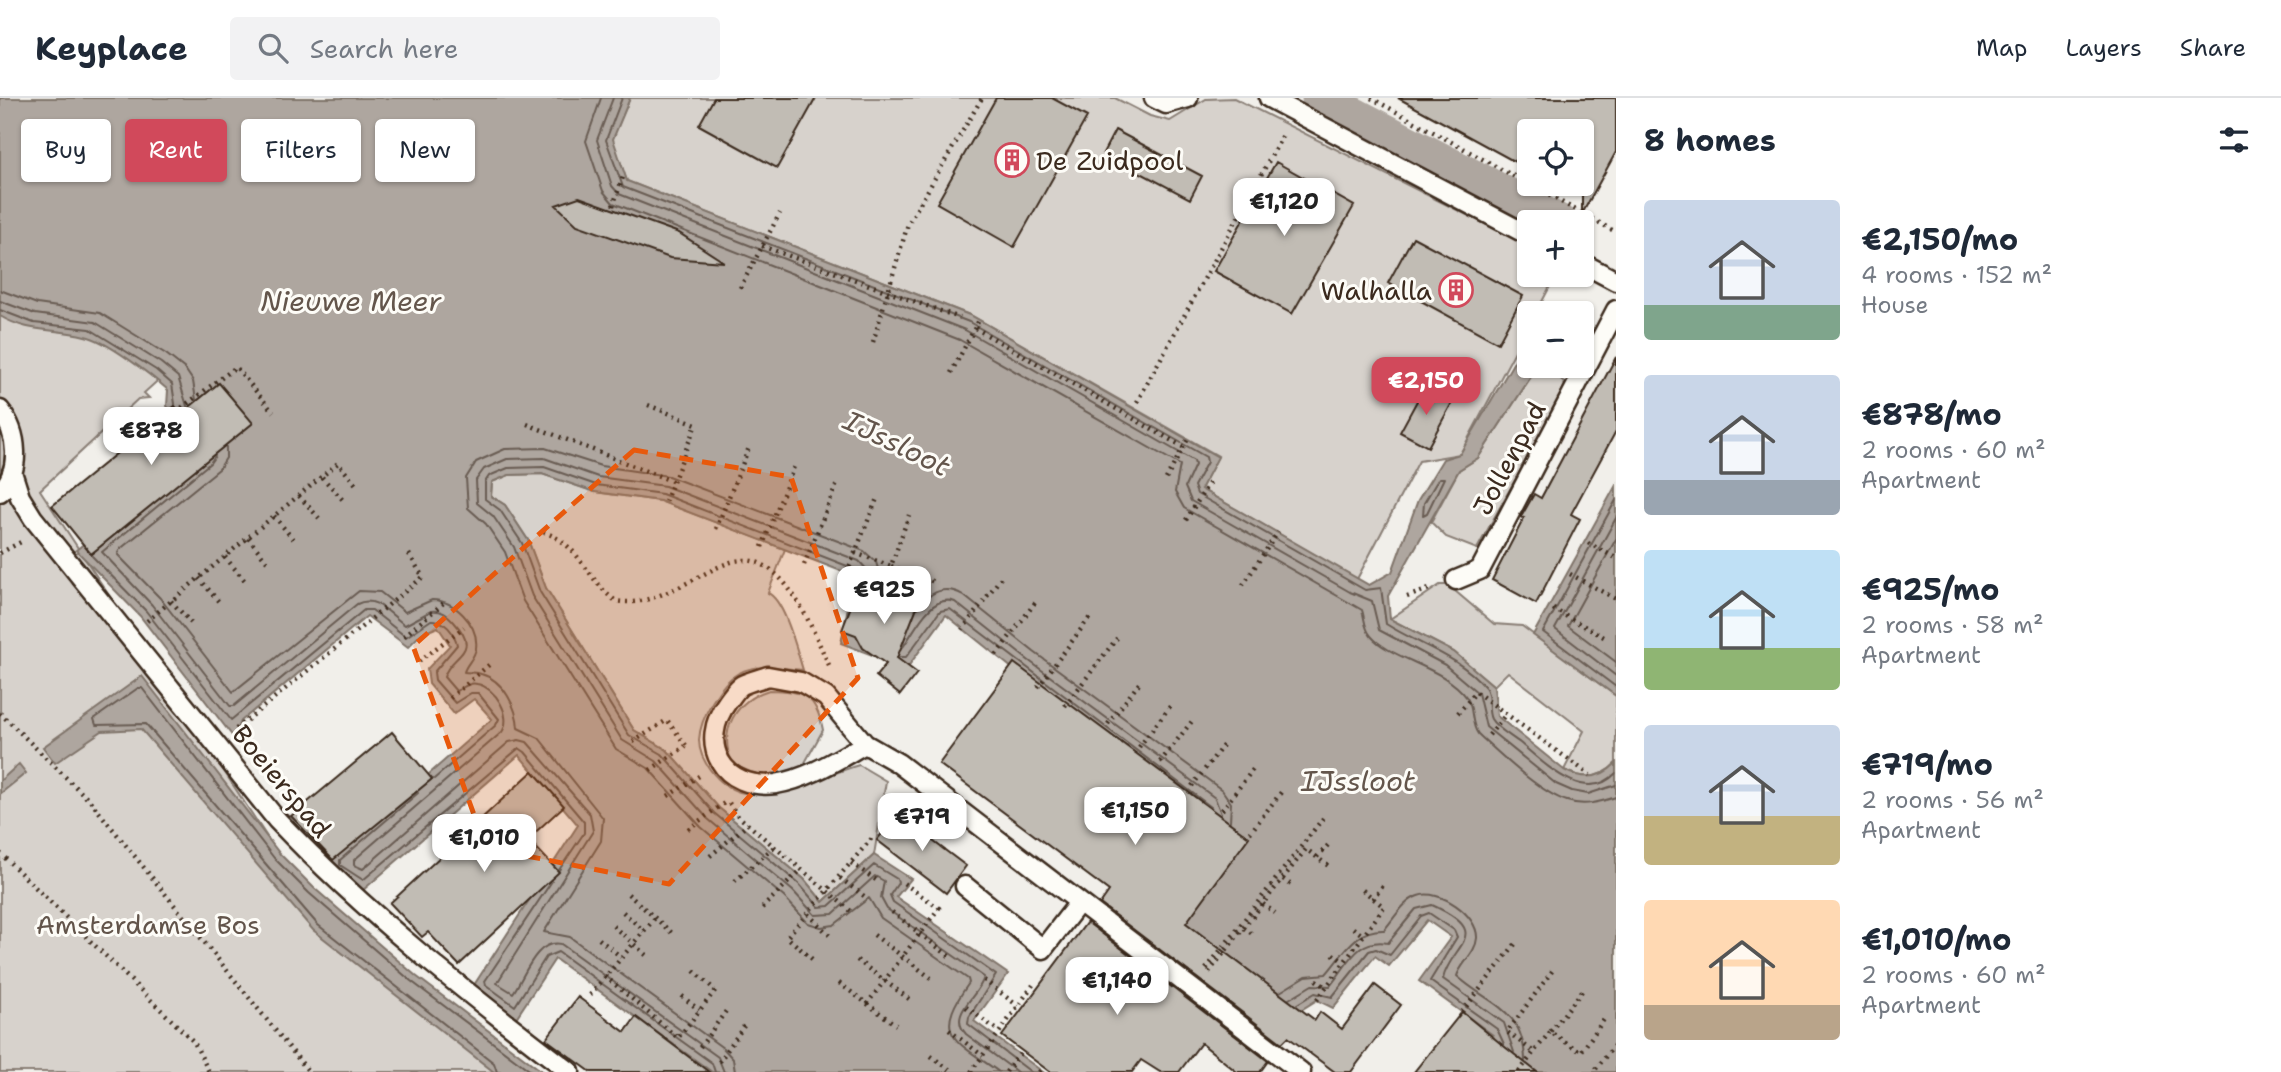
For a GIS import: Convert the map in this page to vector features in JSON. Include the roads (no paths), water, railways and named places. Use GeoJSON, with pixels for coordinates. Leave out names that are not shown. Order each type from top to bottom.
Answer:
{"type":"FeatureCollection","features":[{"type":"Feature","properties":{"kind":"lane"},"geometry":{"type":"LineString","coordinates":[[1154,98],[1166,104],[1188,98]]}},
{"type":"Feature","properties":{"kind":"lane"},"geometry":{"type":"LineString","coordinates":[[1269,98],[1517,229]]}},
{"type":"Feature","properties":{"kind":"lane"},"geometry":{"type":"LineString","coordinates":[[1594,269],[1616,281]]}},
{"type":"Feature","properties":{"kind":"lane","name":"Jollenpad"},"geometry":{"type":"LineString","coordinates":[[1456,580],[1480,570],[1616,310]]}},
{"type":"Feature","properties":{"kind":"lane"},"geometry":{"type":"LineString","coordinates":[[0,410],[11,428],[15,446],[12,472],[0,492]]}},
{"type":"Feature","properties":{"kind":"lane","name":"Boeierspad"},"geometry":{"type":"LineString","coordinates":[[12,472],[20,497],[33,517],[278,820],[311,856],[465,992],[570,1072]]}},
{"type":"Feature","properties":{"kind":"lane"},"geometry":{"type":"LineString","coordinates":[[865,744],[810,774],[776,784],[750,783],[731,776],[717,758],[714,733],[722,710],[740,686],[768,676],[801,682],[826,697],[865,744],[898,763],[1078,904],[1301,1072]]}},
{"type":"Feature","properties":{"kind":"lane"},"geometry":{"type":"LineString","coordinates":[[965,886],[1043,949],[1078,904]]}},
{"type":"Feature","properties":{"kind":"water"},"geometry":{"type":"Polygon","coordinates":[[[0,98],[630,98],[613,139],[627,181],[972,316],[1218,457],[1201,489],[1369,585],[1392,572],[1418,500],[1443,459],[1460,454],[1517,357],[1517,378],[1530,378],[1478,458],[1459,470],[1388,596],[1390,619],[1454,652],[1494,686],[1497,716],[1564,770],[1592,776],[1604,772],[1616,763],[1616,1072],[1491,1072],[1497,1047],[1493,1035],[1419,981],[1451,937],[1427,920],[1389,966],[1375,956],[1333,1008],[1317,1000],[1266,1032],[1123,928],[1206,812],[1018,673],[946,615],[907,668],[841,643],[854,576],[660,501],[595,492],[542,474],[509,475],[492,482],[491,496],[505,505],[528,540],[546,588],[634,730],[667,750],[719,808],[804,879],[823,902],[874,855],[911,879],[896,897],[1008,974],[974,1021],[1043,1072],[712,1072],[555,959],[516,1018],[474,985],[578,825],[519,755],[362,891],[326,864],[492,719],[474,699],[454,714],[429,684],[427,669],[450,645],[438,627],[421,634],[408,647],[367,616],[241,721],[234,738],[140,616],[76,550],[201,451],[167,406],[168,390],[128,359],[94,339],[31,328],[0,316],[0,98]]]}},
{"type":"Feature","properties":{"kind":"water"},"geometry":{"type":"Polygon","coordinates":[[[1616,485],[1616,696],[1533,635],[1616,485]]]}},
{"type":"Feature","properties":{"kind":"water"},"geometry":{"type":"Polygon","coordinates":[[[142,676],[280,854],[314,888],[416,976],[543,1072],[494,1072],[313,930],[141,729],[102,731],[55,763],[43,747],[142,676]]]}},
{"type":"Feature","properties":{"kind":"water"},"geometry":{"type":"Polygon","coordinates":[[[19,764],[26,773],[0,794],[0,781],[19,764]]]}},
{"type":"Feature","properties":{"kind":"waterway"},"geometry":{"type":"LineString","coordinates":[[1320,98],[1535,210]]}},
{"type":"Feature","properties":{"kind":"place","name":"De Zuidpool"},"geometry":{"type":"Point","coordinates":[1012,160]}},
{"type":"Feature","properties":{"kind":"place","name":"Walhalla"},"geometry":{"type":"Point","coordinates":[1456,290]}},
{"type":"Feature","properties":{"kind":"water label","name":"Nieuwe Meer"},"geometry":{"type":"Point","coordinates":[351,301]}},
{"type":"Feature","properties":{"kind":"water label","name":"IJssloot"},"geometry":{"type":"Point","coordinates":[897,443]}},
{"type":"Feature","properties":{"kind":"water label","name":"IJssloot"},"geometry":{"type":"Point","coordinates":[1358,781]}},
{"type":"Feature","properties":{"kind":"park label","name":"Amsterdamse Bos"},"geometry":{"type":"Point","coordinates":[148,924]}}]}
